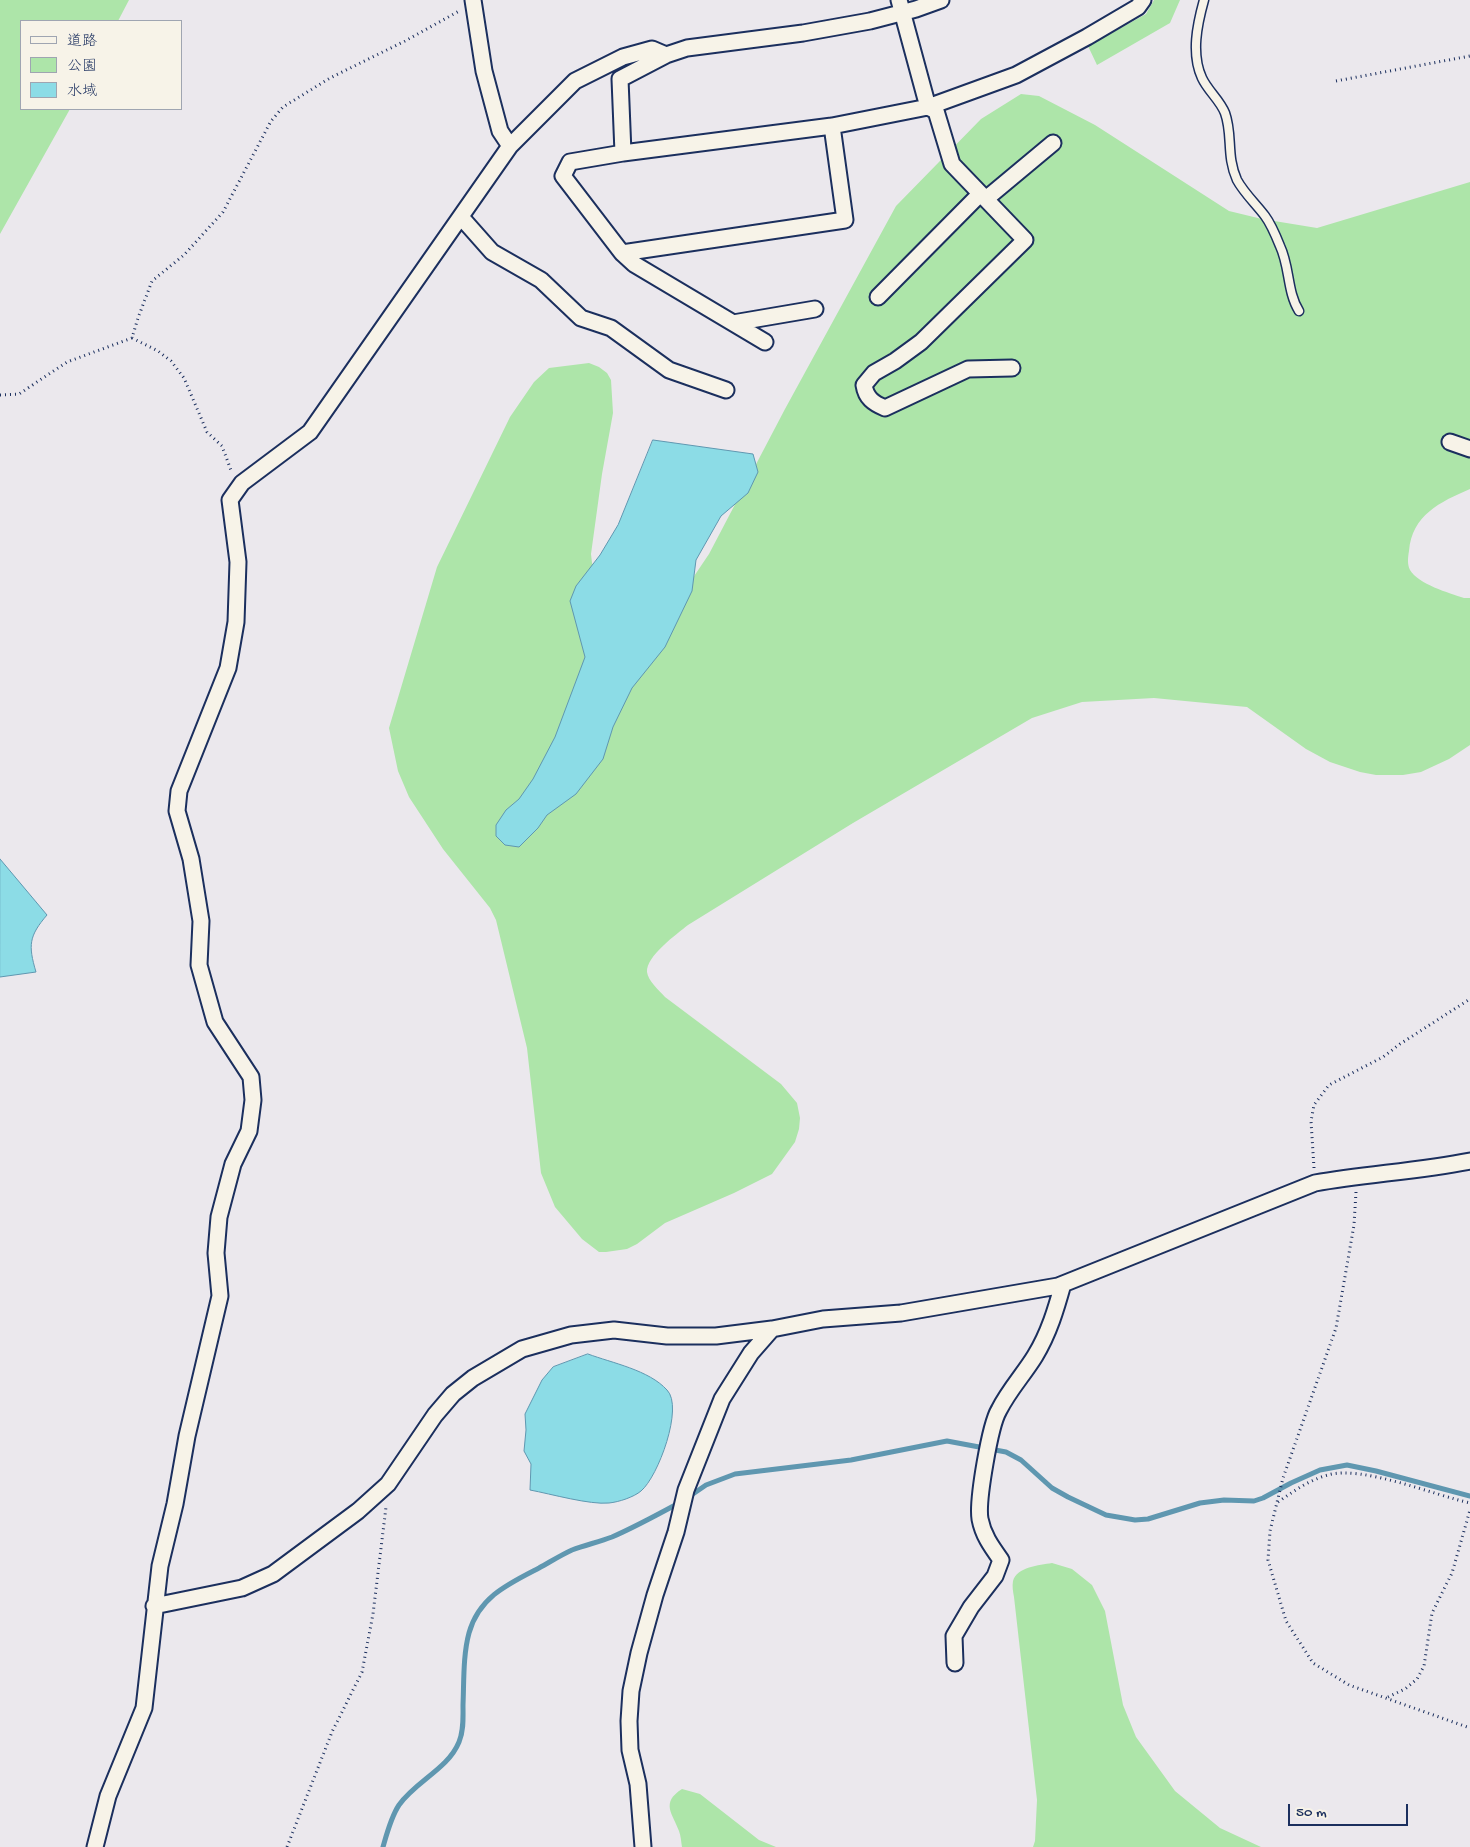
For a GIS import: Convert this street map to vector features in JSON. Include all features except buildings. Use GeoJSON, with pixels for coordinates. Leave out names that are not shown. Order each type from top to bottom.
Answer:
{"type":"FeatureCollection","features":[{"type":"Feature","properties":{"kind":"street"},"geometry":{"type":"LineString","coordinates":[[623,153],[620,79],[666,55],[686,48],[870,22],[901,7],[941,0]]}},
{"type":"Feature","properties":{"kind":"street"},"geometry":{"type":"LineString","coordinates":[[765,342],[634,264],[622,253],[563,176],[570,162],[623,153],[832,126],[928,107],[1016,75],[1088,37],[1138,7],[1143,0]]}},
{"type":"Feature","properties":{"kind":"street"},"geometry":{"type":"LineString","coordinates":[[473,2],[484,72],[500,131],[510,146]]}},
{"type":"Feature","properties":{"kind":"street"},"geometry":{"type":"LineString","coordinates":[[901,7],[928,107],[936,111],[952,164],[1025,240],[921,342],[896,361],[874,373],[864,385],[866,394],[874,404],[885,408],[968,369],[1012,368]]}},
{"type":"Feature","properties":{"kind":"street"},"geometry":{"type":"LineString","coordinates":[[95,1847],[108,1796],[144,1708],[160,1566],[175,1504],[187,1436],[220,1296],[216,1253],[219,1217],[233,1164],[249,1131],[253,1100],[251,1077],[215,1022],[199,965],[200,921],[191,859],[177,811],[179,791],[228,668],[236,622],[238,562],[230,500],[242,484],[310,432],[510,146],[575,81],[623,57],[652,49],[666,55]]}},
{"type":"Feature","properties":{"kind":"street"},"geometry":{"type":"LineString","coordinates":[[622,253],[845,220],[832,126]]}},
{"type":"Feature","properties":{"kind":"street"},"geometry":{"type":"LineString","coordinates":[[878,297],[984,196],[1052,142]]}},
{"type":"Feature","properties":{"kind":"street"},"geometry":{"type":"LineString","coordinates":[[461,217],[492,252],[541,280],[580,318],[611,328],[669,370],[726,390]]}},
{"type":"Feature","properties":{"kind":"street"},"geometry":{"type":"LineString","coordinates":[[733,323],[815,309]]}},
{"type":"Feature","properties":{"kind":"street"},"geometry":{"type":"LineString","coordinates":[[1450,442],[1470,449]]}},
{"type":"Feature","properties":{"kind":"street"},"geometry":{"type":"LineString","coordinates":[[154,1606],[242,1588],[273,1574],[358,1511],[388,1484],[435,1415],[453,1394],[473,1378],[522,1348],[571,1335],[614,1330],[667,1336],[716,1336],[772,1329],[823,1319],[901,1313],[1063,1284],[1315,1183],[1470,1161]]}},
{"type":"Feature","properties":{"kind":"street"},"geometry":{"type":"LineString","coordinates":[[955,1663],[954,1636],[971,1607],[995,1576],[1001,1560],[987,1540],[980,1518],[980,1498],[993,1424],[998,1411],[1035,1356],[1054,1320],[1063,1284]]}},
{"type":"Feature","properties":{"kind":"street"},"geometry":{"type":"LineString","coordinates":[[643,1847],[638,1784],[630,1750],[629,1720],[631,1691],[639,1653],[655,1595],[676,1532],[686,1490],[722,1399],[751,1353],[772,1329]]}},
{"type":"Feature","properties":{"kind":"lane"},"geometry":{"type":"LineString","coordinates":[[1204,0],[1199,17],[1196,42],[1202,78],[1224,111],[1229,125],[1231,164],[1238,180],[1266,217],[1282,249],[1294,303],[1299,311]]}},
{"type":"Feature","properties":{"kind":"path"},"geometry":{"type":"LineString","coordinates":[[132,338],[152,281],[184,256],[223,212],[271,121],[283,107],[330,78],[405,41],[473,2]]}},
{"type":"Feature","properties":{"kind":"path"},"geometry":{"type":"LineString","coordinates":[[1336,81],[1470,56]]}},
{"type":"Feature","properties":{"kind":"path"},"geometry":{"type":"LineString","coordinates":[[0,395],[19,394],[67,362],[132,338],[158,351],[171,361],[184,378],[207,432],[222,446],[238,490]]}},
{"type":"Feature","properties":{"kind":"path"},"geometry":{"type":"LineString","coordinates":[[1315,1183],[1312,1121],[1314,1105],[1329,1084],[1383,1057],[1470,999]]}},
{"type":"Feature","properties":{"kind":"path"},"geometry":{"type":"LineString","coordinates":[[1356,1176],[1354,1225],[1336,1328],[1283,1478],[1270,1531],[1268,1560],[1286,1622],[1313,1663],[1349,1685],[1470,1728]]}},
{"type":"Feature","properties":{"kind":"path"},"geometry":{"type":"LineString","coordinates":[[1278,1502],[1306,1483],[1330,1474],[1348,1473],[1377,1478],[1470,1503]]}},
{"type":"Feature","properties":{"kind":"path"},"geometry":{"type":"LineString","coordinates":[[287,1847],[332,1732],[362,1672],[374,1605],[388,1484]]}},
{"type":"Feature","properties":{"kind":"path"},"geometry":{"type":"LineString","coordinates":[[1387,1698],[1405,1689],[1417,1679],[1424,1666],[1432,1613],[1452,1574],[1470,1510]]}},
{"type":"Feature","properties":{"kind":"green space"},"geometry":{"type":"Polygon","coordinates":[[[0,0],[129,0],[119,20],[20,20],[20,110],[69,110],[0,234],[0,0]]]}},
{"type":"Feature","properties":{"kind":"green space"},"geometry":{"type":"Polygon","coordinates":[[[1154,0],[1180,0],[1170,23],[1097,65],[1088,46],[1146,14],[1154,0]]]}},
{"type":"Feature","properties":{"kind":"green space"},"geometry":{"type":"Polygon","coordinates":[[[1021,94],[1039,96],[1095,125],[1229,211],[1262,219],[1317,228],[1470,182],[1470,489],[1438,505],[1422,519],[1411,539],[1408,565],[1414,575],[1427,584],[1442,591],[1470,598],[1470,745],[1449,759],[1421,772],[1403,775],[1376,775],[1330,762],[1306,749],[1247,707],[1154,698],[1082,702],[1032,718],[853,823],[688,925],[651,959],[647,972],[649,979],[665,997],[781,1084],[797,1103],[800,1118],[799,1129],[795,1142],[772,1174],[665,1223],[637,1244],[627,1249],[599,1252],[582,1239],[555,1207],[541,1173],[527,1048],[496,920],[490,908],[443,849],[409,797],[398,771],[389,728],[437,567],[510,417],[534,382],[549,368],[589,363],[607,373],[611,380],[613,413],[602,474],[591,554],[592,563],[597,573],[680,597],[709,554],[785,409],[896,206],[981,119],[1021,94]]]}},
{"type":"Feature","properties":{"kind":"green space"},"geometry":{"type":"Polygon","coordinates":[[[1052,1563],[1072,1569],[1092,1585],[1105,1611],[1123,1705],[1136,1737],[1175,1791],[1220,1828],[1261,1847],[1033,1847],[1037,1800],[1013,1581],[1015,1576],[1024,1570],[1052,1563]]]}},
{"type":"Feature","properties":{"kind":"green space"},"geometry":{"type":"Polygon","coordinates":[[[682,1789],[700,1794],[759,1840],[776,1847],[682,1847],[680,1833],[670,1809],[670,1804],[675,1794],[682,1789]]]}},
{"type":"Feature","properties":{"kind":"water"},"geometry":{"type":"Polygon","coordinates":[[[653,440],[753,454],[758,472],[748,493],[721,516],[696,560],[692,591],[665,647],[632,688],[613,727],[603,759],[576,794],[547,815],[538,828],[519,847],[505,845],[496,836],[496,825],[506,810],[519,799],[533,779],[555,737],[585,657],[570,601],[576,586],[600,555],[618,525],[653,440]]]}},
{"type":"Feature","properties":{"kind":"water"},"geometry":{"type":"Polygon","coordinates":[[[0,859],[47,915],[37,929],[32,941],[31,948],[36,972],[0,977],[0,859]]]}},
{"type":"Feature","properties":{"kind":"water"},"geometry":{"type":"Polygon","coordinates":[[[588,1354],[650,1377],[667,1390],[671,1399],[673,1411],[671,1426],[655,1472],[641,1491],[626,1499],[613,1502],[581,1501],[530,1490],[531,1464],[524,1451],[525,1414],[542,1380],[553,1367],[588,1354]]]}},
{"type":"Feature","properties":{"kind":"waterway"},"geometry":{"type":"LineString","coordinates":[[687,1498],[706,1485],[735,1474],[851,1460],[947,1441],[1006,1452],[1021,1460],[1052,1488],[1068,1497],[1106,1515],[1135,1520],[1148,1519],[1200,1503],[1224,1500],[1254,1501],[1320,1470],[1347,1465],[1470,1496]]}},
{"type":"Feature","properties":{"kind":"waterway"},"geometry":{"type":"LineString","coordinates":[[383,1847],[391,1820],[399,1805],[447,1760],[459,1742],[463,1724],[464,1668],[467,1641],[474,1621],[487,1601],[506,1586],[568,1552],[612,1537],[679,1503]]}}]}
